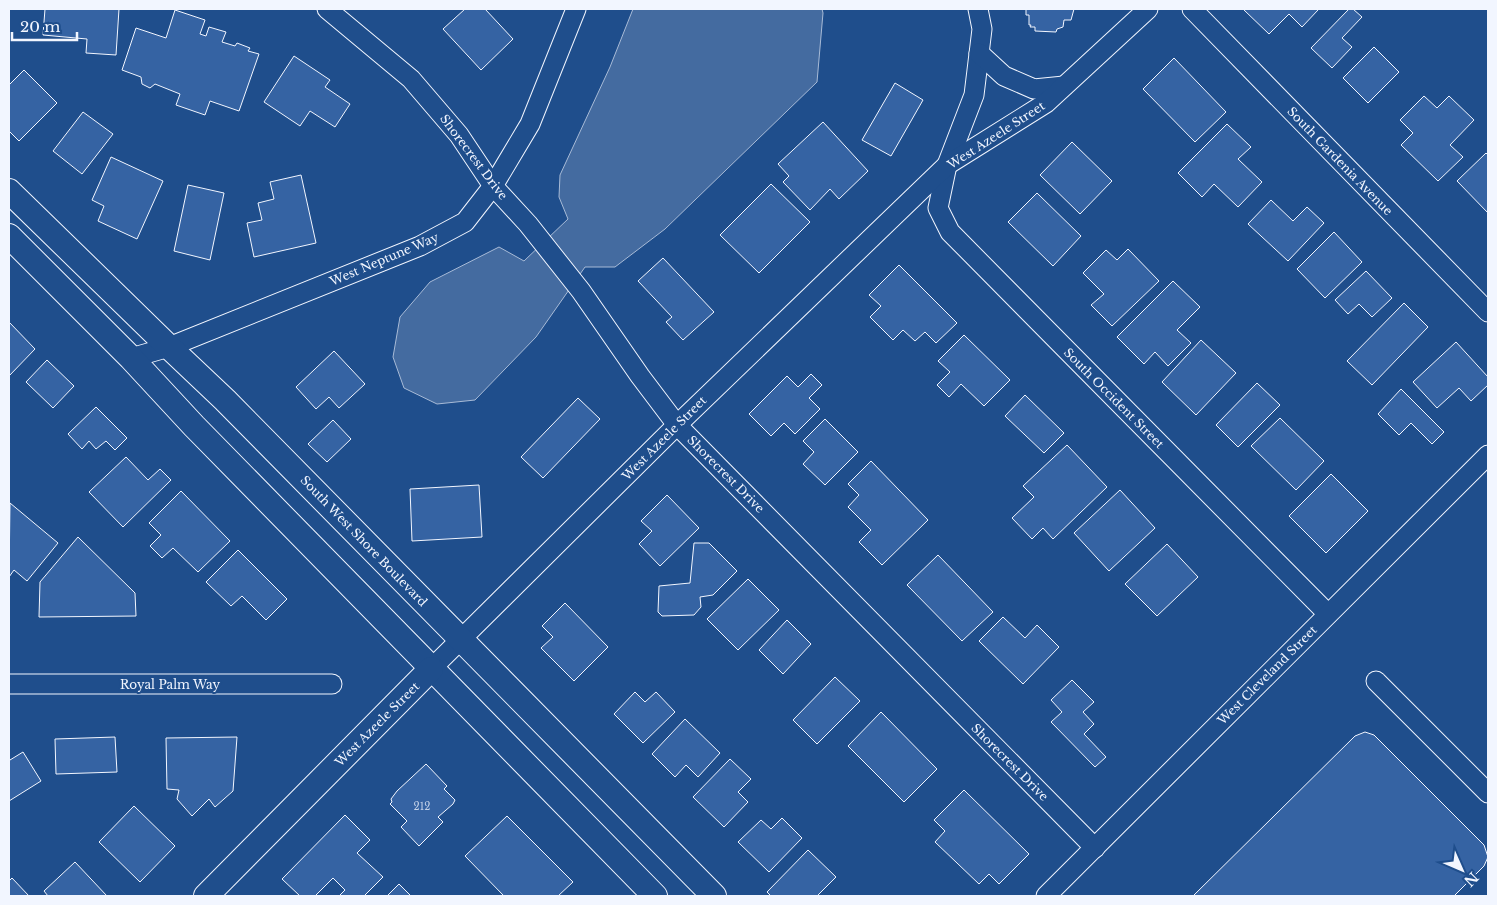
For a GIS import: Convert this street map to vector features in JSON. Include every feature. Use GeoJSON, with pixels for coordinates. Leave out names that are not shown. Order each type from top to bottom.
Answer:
{"type":"FeatureCollection","features":[{"type":"Feature","properties":{"kind":"street","name":"Shorecrest Drive"},"geometry":{"type":"LineString","coordinates":[[326,9],[412,79],[459,135],[494,186],[528,224],[581,290],[640,376],[677,425],[1095,848]]}},
{"type":"Feature","properties":{"kind":"street","name":"West Neptune Way"},"geometry":{"type":"LineString","coordinates":[[131,358],[168,347],[420,246],[465,222],[494,186],[530,124],[576,9]]}},
{"type":"Feature","properties":{"kind":"street","name":"South Occident Street"},"geometry":{"type":"LineString","coordinates":[[978,9],[982,29],[974,96],[947,165],[938,208],[950,232],[1328,614]]}},
{"type":"Feature","properties":{"kind":"street","name":"West Azeele Street"},"geometry":{"type":"LineString","coordinates":[[216,893],[431,669],[677,425],[947,165],[1046,103],[1148,9]]}},
{"type":"Feature","properties":{"kind":"street","name":"South Gardenia Avenue"},"geometry":{"type":"LineString","coordinates":[[1192,9],[1488,312]]}},
{"type":"Feature","properties":{"kind":"street"},"geometry":{"type":"LineString","coordinates":[[979,53],[1004,76],[1034,88],[1064,86]]}},
{"type":"Feature","properties":{"kind":"street","name":"South West Shore Boulevard"},"geometry":{"type":"LineString","coordinates":[[9,191],[168,347],[225,400],[714,896]]}},
{"type":"Feature","properties":{"kind":"street"},"geometry":{"type":"LineString","coordinates":[[9,236],[131,358],[194,426],[655,896]]}},
{"type":"Feature","properties":{"kind":"street","name":"West Cleveland Street"},"geometry":{"type":"LineString","coordinates":[[1046,896],[1488,455]]}},
{"type":"Feature","properties":{"kind":"street"},"geometry":{"type":"LineString","coordinates":[[1376,681],[1488,793]]}},
{"type":"Feature","properties":{"kind":"street","name":"Royal Palm Way"},"geometry":{"type":"LineString","coordinates":[[9,684],[332,684]]}},
{"type":"Feature","properties":{"kind":"water"},"geometry":{"type":"Polygon","coordinates":[[[633,9],[822,9],[817,82],[665,229],[615,267],[585,267],[536,337],[475,400],[437,404],[404,388],[393,357],[400,317],[430,282],[499,247],[524,261],[568,219],[559,197],[560,175],[610,67],[633,9]]]}},
{"type":"Feature","properties":{"kind":"building"},"geometry":{"type":"Polygon","coordinates":[[[45,9],[119,9],[116,55],[86,53],[87,39],[43,35],[45,9]]]}},
{"type":"Feature","properties":{"kind":"building"},"geometry":{"type":"Polygon","coordinates":[[[465,9],[485,9],[513,39],[481,70],[443,29],[465,9]]]}},
{"type":"Feature","properties":{"kind":"building"},"geometry":{"type":"Polygon","coordinates":[[[1026,9],[1074,9],[1071,20],[1064,20],[1063,27],[1057,29],[1056,32],[1035,31],[1035,27],[1030,27],[1031,25],[1029,25],[1029,15],[1026,15],[1026,9]]]}},
{"type":"Feature","properties":{"kind":"building"},"geometry":{"type":"Polygon","coordinates":[[[1349,9],[1353,9],[1362,17],[1342,38],[1352,47],[1332,68],[1311,48],[1349,9]]]}},
{"type":"Feature","properties":{"kind":"building"},"geometry":{"type":"Polygon","coordinates":[[[175,10],[205,20],[200,34],[206,36],[209,27],[226,32],[222,42],[235,46],[237,43],[250,48],[248,51],[259,54],[239,111],[210,101],[205,115],[176,105],[180,94],[155,84],[150,88],[142,84],[141,77],[122,70],[136,28],[166,38],[175,10]]]}},
{"type":"Feature","properties":{"kind":"building"},"geometry":{"type":"Polygon","coordinates":[[[1244,10],[1318,10],[1302,27],[1289,14],[1269,34],[1244,10]]]}},
{"type":"Feature","properties":{"kind":"building"},"geometry":{"type":"Polygon","coordinates":[[[1374,47],[1399,72],[1368,103],[1343,78],[1374,47]]]}},
{"type":"Feature","properties":{"kind":"building"},"geometry":{"type":"Polygon","coordinates":[[[294,56],[330,80],[325,87],[350,104],[335,127],[310,111],[300,126],[264,102],[294,56]]]}},
{"type":"Feature","properties":{"kind":"building"},"geometry":{"type":"Polygon","coordinates":[[[1174,58],[1226,112],[1195,142],[1143,89],[1174,58]]]}},
{"type":"Feature","properties":{"kind":"building"},"geometry":{"type":"Polygon","coordinates":[[[24,70],[57,103],[19,141],[9,131],[9,85],[24,70]]]}},
{"type":"Feature","properties":{"kind":"building"},"geometry":{"type":"Polygon","coordinates":[[[895,83],[923,100],[891,156],[862,140],[895,83]]]}},
{"type":"Feature","properties":{"kind":"building"},"geometry":{"type":"Polygon","coordinates":[[[1424,96],[1437,108],[1449,96],[1474,120],[1450,145],[1463,157],[1438,181],[1401,145],[1413,133],[1400,120],[1424,96]]]}},
{"type":"Feature","properties":{"kind":"building"},"geometry":{"type":"Polygon","coordinates":[[[83,112],[113,134],[82,174],[53,151],[83,112]]]}},
{"type":"Feature","properties":{"kind":"building"},"geometry":{"type":"Polygon","coordinates":[[[823,122],[868,171],[839,199],[830,189],[810,210],[783,182],[789,176],[778,164],[823,122]]]}},
{"type":"Feature","properties":{"kind":"building"},"geometry":{"type":"Polygon","coordinates":[[[1227,124],[1251,147],[1238,159],[1262,182],[1238,207],[1214,184],[1202,197],[1178,173],[1227,124]]]}},
{"type":"Feature","properties":{"kind":"building"},"geometry":{"type":"Polygon","coordinates":[[[1072,142],[1112,181],[1080,214],[1040,175],[1072,142]]]}},
{"type":"Feature","properties":{"kind":"building"},"geometry":{"type":"Polygon","coordinates":[[[1486,153],[1488,155],[1488,213],[1457,181],[1486,153]]]}},
{"type":"Feature","properties":{"kind":"building"},"geometry":{"type":"Polygon","coordinates":[[[111,157],[163,181],[137,239],[98,221],[104,206],[92,200],[111,157]]]}},
{"type":"Feature","properties":{"kind":"building"},"geometry":{"type":"Polygon","coordinates":[[[301,175],[316,243],[254,257],[247,223],[262,220],[258,203],[274,199],[270,182],[301,175]]]}},
{"type":"Feature","properties":{"kind":"building"},"geometry":{"type":"Polygon","coordinates":[[[771,184],[810,222],[759,273],[720,235],[771,184]]]}},
{"type":"Feature","properties":{"kind":"building"},"geometry":{"type":"Polygon","coordinates":[[[188,185],[224,193],[210,260],[174,251],[188,185]]]}},
{"type":"Feature","properties":{"kind":"building"},"geometry":{"type":"Polygon","coordinates":[[[1037,193],[1081,236],[1053,266],[1008,222],[1037,193]]]}},
{"type":"Feature","properties":{"kind":"building"},"geometry":{"type":"Polygon","coordinates":[[[1271,200],[1293,221],[1307,207],[1324,223],[1288,261],[1248,224],[1271,200]]]}},
{"type":"Feature","properties":{"kind":"building"},"geometry":{"type":"Polygon","coordinates":[[[1334,232],[1362,262],[1325,298],[1297,269],[1334,232]]]}},
{"type":"Feature","properties":{"kind":"building"},"geometry":{"type":"Polygon","coordinates":[[[1128,249],[1159,281],[1112,326],[1091,305],[1104,294],[1083,273],[1106,250],[1117,260],[1128,249]]]}},
{"type":"Feature","properties":{"kind":"building"},"geometry":{"type":"Polygon","coordinates":[[[663,258],[714,312],[683,340],[666,322],[672,317],[638,281],[663,258]]]}},
{"type":"Feature","properties":{"kind":"building"},"geometry":{"type":"Polygon","coordinates":[[[899,265],[957,323],[936,343],[925,332],[915,341],[903,330],[893,340],[870,317],[881,306],[869,295],[899,265]]]}},
{"type":"Feature","properties":{"kind":"building"},"geometry":{"type":"Polygon","coordinates":[[[1366,271],[1392,298],[1372,317],[1359,304],[1348,314],[1335,300],[1366,271]]]}},
{"type":"Feature","properties":{"kind":"building"},"geometry":{"type":"Polygon","coordinates":[[[1173,281],[1200,307],[1177,330],[1191,343],[1168,366],[1155,352],[1144,364],[1117,337],[1173,281]]]}},
{"type":"Feature","properties":{"kind":"building"},"geometry":{"type":"Polygon","coordinates":[[[1404,303],[1428,327],[1372,385],[1347,361],[1404,303]]]}},
{"type":"Feature","properties":{"kind":"building"},"geometry":{"type":"Polygon","coordinates":[[[9,322],[35,349],[9,376],[9,322]]]}},
{"type":"Feature","properties":{"kind":"building"},"geometry":{"type":"Polygon","coordinates":[[[964,335],[1010,380],[984,406],[961,384],[949,397],[937,385],[950,372],[938,361],[964,335]]]}},
{"type":"Feature","properties":{"kind":"building"},"geometry":{"type":"Polygon","coordinates":[[[1201,340],[1236,373],[1196,415],[1162,382],[1201,340]]]}},
{"type":"Feature","properties":{"kind":"building"},"geometry":{"type":"Polygon","coordinates":[[[1456,342],[1488,377],[1488,385],[1471,401],[1459,388],[1437,408],[1413,382],[1456,342]]]}},
{"type":"Feature","properties":{"kind":"building"},"geometry":{"type":"Polygon","coordinates":[[[334,351],[365,384],[339,408],[329,397],[316,409],[296,387],[334,351]]]}},
{"type":"Feature","properties":{"kind":"building"},"geometry":{"type":"Polygon","coordinates":[[[47,360],[74,386],[53,408],[26,382],[47,360]]]}},
{"type":"Feature","properties":{"kind":"building"},"geometry":{"type":"Polygon","coordinates":[[[811,374],[822,385],[809,398],[820,409],[795,434],[784,423],[771,436],[749,414],[787,376],[798,387],[811,374]]]}},
{"type":"Feature","properties":{"kind":"building"},"geometry":{"type":"Polygon","coordinates":[[[1257,383],[1280,405],[1238,447],[1216,425],[1257,383]]]}},
{"type":"Feature","properties":{"kind":"building"},"geometry":{"type":"Polygon","coordinates":[[[1401,389],[1444,432],[1432,444],[1411,423],[1399,435],[1378,414],[1401,389]]]}},
{"type":"Feature","properties":{"kind":"building"},"geometry":{"type":"Polygon","coordinates":[[[1025,395],[1064,433],[1044,453],[1005,416],[1025,395]]]}},
{"type":"Feature","properties":{"kind":"building"},"geometry":{"type":"Polygon","coordinates":[[[578,398],[600,419],[543,478],[521,457],[578,398]]]}},
{"type":"Feature","properties":{"kind":"building"},"geometry":{"type":"Polygon","coordinates":[[[96,407],[127,438],[115,450],[106,441],[96,449],[89,441],[82,449],[68,434],[96,407]]]}},
{"type":"Feature","properties":{"kind":"building"},"geometry":{"type":"Polygon","coordinates":[[[1280,418],[1324,461],[1296,490],[1251,446],[1280,418]]]}},
{"type":"Feature","properties":{"kind":"building"},"geometry":{"type":"Polygon","coordinates":[[[825,419],[858,452],[825,485],[803,464],[814,452],[803,441],[825,419]]]}},
{"type":"Feature","properties":{"kind":"building"},"geometry":{"type":"Polygon","coordinates":[[[333,420],[351,439],[327,462],[308,444],[333,420]]]}},
{"type":"Feature","properties":{"kind":"building"},"geometry":{"type":"Polygon","coordinates":[[[1067,445],[1107,487],[1053,539],[1043,528],[1032,539],[1012,518],[1034,497],[1023,486],[1067,445]]]}},
{"type":"Feature","properties":{"kind":"building"},"geometry":{"type":"Polygon","coordinates":[[[126,457],[148,480],[160,469],[171,480],[123,527],[89,492],[126,457]]]}},
{"type":"Feature","properties":{"kind":"building"},"geometry":{"type":"Polygon","coordinates":[[[871,461],[928,520],[882,565],[859,542],[871,530],[848,507],[859,495],[848,484],[871,461]]]}},
{"type":"Feature","properties":{"kind":"building"},"geometry":{"type":"Polygon","coordinates":[[[1331,474],[1368,511],[1326,553],[1289,516],[1331,474]]]}},
{"type":"Feature","properties":{"kind":"building"},"geometry":{"type":"Polygon","coordinates":[[[479,485],[482,537],[412,541],[410,489],[479,485]]]}},
{"type":"Feature","properties":{"kind":"building"},"geometry":{"type":"Polygon","coordinates":[[[1120,490],[1155,528],[1109,571],[1074,533],[1120,490]]]}},
{"type":"Feature","properties":{"kind":"building"},"geometry":{"type":"Polygon","coordinates":[[[181,491],[230,541],[198,572],[173,548],[162,558],[150,546],[161,535],[149,523],[181,491]]]}},
{"type":"Feature","properties":{"kind":"building"},"geometry":{"type":"Polygon","coordinates":[[[667,495],[699,528],[660,566],[639,544],[652,531],[641,521],[667,495]]]}},
{"type":"Feature","properties":{"kind":"building"},"geometry":{"type":"Polygon","coordinates":[[[10,503],[58,543],[27,581],[14,570],[9,577],[10,503]]]}},
{"type":"Feature","properties":{"kind":"building"},"geometry":{"type":"Polygon","coordinates":[[[78,537],[135,593],[136,616],[39,617],[40,582],[78,537]]]}},
{"type":"Feature","properties":{"kind":"building"},"geometry":{"type":"Polygon","coordinates":[[[694,543],[709,543],[737,571],[713,595],[700,597],[701,607],[694,615],[662,616],[658,612],[659,586],[690,583],[694,543]]]}},
{"type":"Feature","properties":{"kind":"building"},"geometry":{"type":"Polygon","coordinates":[[[1167,544],[1198,577],[1157,616],[1125,584],[1167,544]]]}},
{"type":"Feature","properties":{"kind":"building"},"geometry":{"type":"Polygon","coordinates":[[[238,550],[287,599],[266,620],[242,596],[231,606],[206,582],[238,550]]]}},
{"type":"Feature","properties":{"kind":"building"},"geometry":{"type":"Polygon","coordinates":[[[938,555],[993,612],[962,641],[907,585],[938,555]]]}},
{"type":"Feature","properties":{"kind":"building"},"geometry":{"type":"Polygon","coordinates":[[[748,579],[779,610],[738,650],[707,619],[748,579]]]}},
{"type":"Feature","properties":{"kind":"building"},"geometry":{"type":"Polygon","coordinates":[[[565,603],[608,647],[574,681],[541,648],[553,637],[542,626],[565,603]]]}},
{"type":"Feature","properties":{"kind":"building"},"geometry":{"type":"Polygon","coordinates":[[[1003,617],[1025,638],[1037,625],[1059,647],[1023,684],[979,641],[1003,617]]]}},
{"type":"Feature","properties":{"kind":"building"},"geometry":{"type":"Polygon","coordinates":[[[787,620],[811,644],[783,674],[759,650],[787,620]]]}},
{"type":"Feature","properties":{"kind":"building"},"geometry":{"type":"Polygon","coordinates":[[[835,677],[860,701],[817,744],[793,720],[835,677]]]}},
{"type":"Feature","properties":{"kind":"building"},"geometry":{"type":"Polygon","coordinates":[[[1072,680],[1094,702],[1083,712],[1094,724],[1084,734],[1106,757],[1095,767],[1051,722],[1062,712],[1051,700],[1072,680]]]}},
{"type":"Feature","properties":{"kind":"building"},"geometry":{"type":"Polygon","coordinates":[[[635,692],[645,702],[656,692],[675,712],[643,743],[614,714],[635,692]]]}},
{"type":"Feature","properties":{"kind":"building"},"geometry":{"type":"Polygon","coordinates":[[[881,712],[937,769],[904,802],[848,746],[881,712]]]}},
{"type":"Feature","properties":{"kind":"building"},"geometry":{"type":"Polygon","coordinates":[[[685,719],[720,753],[698,777],[686,765],[675,777],[652,754],[685,719]]]}},
{"type":"Feature","properties":{"kind":"building"},"geometry":{"type":"Polygon","coordinates":[[[1365,732],[1374,735],[1484,845],[1488,857],[1484,866],[1454,896],[1193,896],[1355,736],[1365,732]]]}},
{"type":"Feature","properties":{"kind":"building"},"geometry":{"type":"Polygon","coordinates":[[[115,737],[117,772],[56,774],[55,739],[115,737]]]}},
{"type":"Feature","properties":{"kind":"building"},"geometry":{"type":"Polygon","coordinates":[[[237,737],[233,791],[215,807],[209,799],[192,816],[177,799],[179,790],[167,789],[166,738],[237,737]]]}},
{"type":"Feature","properties":{"kind":"building"},"geometry":{"type":"Polygon","coordinates":[[[23,752],[41,781],[9,801],[9,757],[10,760],[23,752]]]}},
{"type":"Feature","properties":{"kind":"building"},"geometry":{"type":"Polygon","coordinates":[[[730,759],[751,779],[738,792],[748,802],[724,827],[693,797],[730,759]]]}},
{"type":"Feature","properties":{"kind":"building"},"geometry":{"type":"Polygon","coordinates":[[[426,764],[447,786],[444,789],[455,800],[438,817],[443,822],[419,846],[401,827],[407,821],[390,804],[397,791],[426,764]]]}},
{"type":"Feature","properties":{"kind":"building"},"geometry":{"type":"Polygon","coordinates":[[[964,790],[1029,854],[999,884],[989,874],[979,884],[935,842],[945,831],[934,820],[964,790]]]}},
{"type":"Feature","properties":{"kind":"building"},"geometry":{"type":"Polygon","coordinates":[[[134,806],[175,846],[140,882],[99,842],[134,806]]]}},
{"type":"Feature","properties":{"kind":"building"},"geometry":{"type":"Polygon","coordinates":[[[345,815],[370,840],[357,853],[383,877],[364,896],[339,896],[345,890],[333,878],[315,896],[300,896],[282,879],[345,815]]]}},
{"type":"Feature","properties":{"kind":"building"},"geometry":{"type":"Polygon","coordinates":[[[507,816],[573,882],[558,896],[504,896],[465,856],[507,816]]]}},
{"type":"Feature","properties":{"kind":"building"},"geometry":{"type":"Polygon","coordinates":[[[782,818],[802,838],[769,872],[738,842],[761,820],[771,829],[782,818]]]}},
{"type":"Feature","properties":{"kind":"building"},"geometry":{"type":"Polygon","coordinates":[[[808,850],[836,877],[817,896],[771,896],[767,892],[808,850]]]}},
{"type":"Feature","properties":{"kind":"building"},"geometry":{"type":"Polygon","coordinates":[[[75,862],[107,896],[48,896],[44,891],[75,862]]]}},
{"type":"Feature","properties":{"kind":"building"},"geometry":{"type":"Polygon","coordinates":[[[12,878],[29,896],[9,896],[9,881],[12,878]]]}},
{"type":"Feature","properties":{"kind":"building"},"geometry":{"type":"Polygon","coordinates":[[[399,884],[411,896],[387,896],[399,884]]]}}]}
